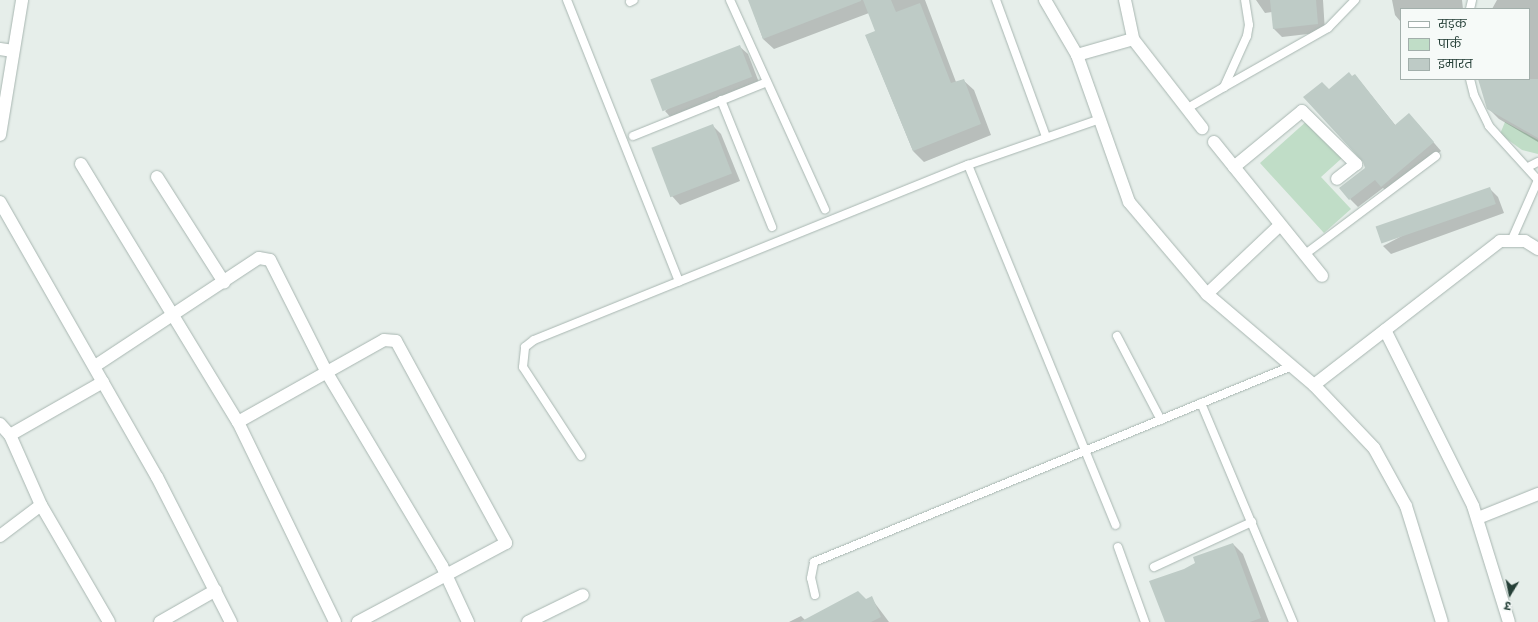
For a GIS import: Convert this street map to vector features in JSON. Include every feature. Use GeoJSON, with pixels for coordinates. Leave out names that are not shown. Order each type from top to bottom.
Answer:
{"type":"FeatureCollection","features":[{"type":"Feature","properties":{"kind":"street"},"geometry":{"type":"LineString","coordinates":[[0,129],[22,0]]}},
{"type":"Feature","properties":{"kind":"street"},"geometry":{"type":"LineString","coordinates":[[1045,0],[1077,55],[1130,202],[1207,294],[1314,386],[1374,448],[1406,506],[1442,622]]}},
{"type":"Feature","properties":{"kind":"street"},"geometry":{"type":"LineString","coordinates":[[1126,0],[1133,39],[1202,128]]}},
{"type":"Feature","properties":{"kind":"street"},"geometry":{"type":"LineString","coordinates":[[1077,55],[1133,39]]}},
{"type":"Feature","properties":{"kind":"street"},"geometry":{"type":"LineString","coordinates":[[0,49],[13,51]]}},
{"type":"Feature","properties":{"kind":"street"},"geometry":{"type":"LineString","coordinates":[[1234,167],[1302,110],[1356,164],[1337,179]]}},
{"type":"Feature","properties":{"kind":"street"},"geometry":{"type":"LineString","coordinates":[[1214,142],[1322,276]]}},
{"type":"Feature","properties":{"kind":"street"},"geometry":{"type":"LineString","coordinates":[[80,164],[238,422],[335,622]]}},
{"type":"Feature","properties":{"kind":"street"},"geometry":{"type":"LineString","coordinates":[[157,176],[224,282]]}},
{"type":"Feature","properties":{"kind":"street"},"geometry":{"type":"LineString","coordinates":[[0,202],[95,366],[216,590],[231,622]]}},
{"type":"Feature","properties":{"kind":"street"},"geometry":{"type":"LineString","coordinates":[[1207,294],[1280,225]]}},
{"type":"Feature","properties":{"kind":"street"},"geometry":{"type":"LineString","coordinates":[[1314,386],[1500,241],[1512,239],[1538,249]]}},
{"type":"Feature","properties":{"kind":"street"},"geometry":{"type":"LineString","coordinates":[[95,366],[173,317],[259,258],[270,260],[327,373],[447,576],[468,622]]}},
{"type":"Feature","properties":{"kind":"street"},"geometry":{"type":"LineString","coordinates":[[1385,330],[1478,518],[1509,622]]}},
{"type":"Feature","properties":{"kind":"street"},"geometry":{"type":"LineString","coordinates":[[238,422],[384,340],[396,341],[505,537],[502,547],[358,622]]}},
{"type":"Feature","properties":{"kind":"street"},"geometry":{"type":"LineString","coordinates":[[10,435],[103,382]]}},
{"type":"Feature","properties":{"kind":"street"},"geometry":{"type":"LineString","coordinates":[[0,424],[10,435],[41,505],[109,622]]}},
{"type":"Feature","properties":{"kind":"street"},"geometry":{"type":"LineString","coordinates":[[1478,518],[1538,494]]}},
{"type":"Feature","properties":{"kind":"street"},"geometry":{"type":"LineString","coordinates":[[0,536],[41,505]]}},
{"type":"Feature","properties":{"kind":"street"},"geometry":{"type":"LineString","coordinates":[[160,622],[216,590]]}},
{"type":"Feature","properties":{"kind":"street"},"geometry":{"type":"LineString","coordinates":[[528,622],[583,595]]}},
{"type":"Feature","properties":{"kind":"lane"},"geometry":{"type":"LineString","coordinates":[[567,0],[679,282]]}},
{"type":"Feature","properties":{"kind":"lane"},"geometry":{"type":"LineString","coordinates":[[730,0],[825,209]]}},
{"type":"Feature","properties":{"kind":"lane"},"geometry":{"type":"LineString","coordinates":[[996,0],[1046,137]]}},
{"type":"Feature","properties":{"kind":"lane"},"geometry":{"type":"LineString","coordinates":[[1224,87],[1247,36],[1249,25],[1245,0]]}},
{"type":"Feature","properties":{"kind":"lane"},"geometry":{"type":"LineString","coordinates":[[1186,109],[1328,28],[1354,0]]}},
{"type":"Feature","properties":{"kind":"lane"},"geometry":{"type":"LineString","coordinates":[[1470,80],[1474,95],[1489,126],[1528,167],[1538,180],[1512,239]]}},
{"type":"Feature","properties":{"kind":"lane"},"geometry":{"type":"LineString","coordinates":[[633,136],[767,82]]}},
{"type":"Feature","properties":{"kind":"lane"},"geometry":{"type":"LineString","coordinates":[[721,100],[772,227]]}},
{"type":"Feature","properties":{"kind":"lane"},"geometry":{"type":"LineString","coordinates":[[581,456],[523,367],[525,346],[968,165],[1100,119]]}},
{"type":"Feature","properties":{"kind":"lane"},"geometry":{"type":"LineString","coordinates":[[1304,255],[1436,156]]}},
{"type":"Feature","properties":{"kind":"lane"},"geometry":{"type":"LineString","coordinates":[[1528,167],[1538,162]]}},
{"type":"Feature","properties":{"kind":"lane"},"geometry":{"type":"LineString","coordinates":[[968,165],[1083,451],[1116,525]]}},
{"type":"Feature","properties":{"kind":"lane"},"geometry":{"type":"LineString","coordinates":[[1117,336],[1161,420]]}},
{"type":"Feature","properties":{"kind":"lane"},"geometry":{"type":"LineString","coordinates":[[815,595],[810,578],[814,562],[1292,366]]}},
{"type":"Feature","properties":{"kind":"lane"},"geometry":{"type":"LineString","coordinates":[[1201,403],[1293,622]]}},
{"type":"Feature","properties":{"kind":"lane"},"geometry":{"type":"LineString","coordinates":[[1154,567],[1252,522]]}},
{"type":"Feature","properties":{"kind":"lane"},"geometry":{"type":"LineString","coordinates":[[1118,547],[1145,622]]}},
{"type":"Feature","properties":{"kind":"green space"},"geometry":{"type":"Polygon","coordinates":[[[1308,120],[1342,158],[1321,177],[1351,209],[1324,233],[1260,163],[1308,120]]]}},
{"type":"Feature","properties":{"kind":"green space"},"geometry":{"type":"Polygon","coordinates":[[[1505,122],[1538,140],[1538,154],[1522,150],[1500,134],[1505,122]]]}},
{"type":"Feature","properties":{"kind":"building"},"geometry":{"type":"Polygon","coordinates":[[[748,0],[861,0],[861,1],[763,39],[748,0]]]}},
{"type":"Feature","properties":{"kind":"building"},"geometry":{"type":"Polygon","coordinates":[[[863,0],[891,0],[896,12],[920,3],[951,83],[964,79],[981,124],[913,151],[865,35],[875,31],[863,0]]]}},
{"type":"Feature","properties":{"kind":"building"},"geometry":{"type":"Polygon","coordinates":[[[1270,0],[1316,0],[1318,24],[1273,29],[1270,0]]]}},
{"type":"Feature","properties":{"kind":"building"},"geometry":{"type":"Polygon","coordinates":[[[740,45],[752,77],[663,111],[650,79],[740,45]]]}},
{"type":"Feature","properties":{"kind":"building"},"geometry":{"type":"Polygon","coordinates":[[[1349,72],[1352,76],[1355,74],[1395,125],[1409,113],[1434,142],[1381,187],[1375,180],[1349,200],[1339,188],[1365,168],[1363,162],[1303,97],[1322,82],[1329,89],[1349,72]]]}},
{"type":"Feature","properties":{"kind":"building"},"geometry":{"type":"Polygon","coordinates":[[[1538,79],[1538,138],[1487,109],[1478,80],[1538,79]]]}},
{"type":"Feature","properties":{"kind":"building"},"geometry":{"type":"Polygon","coordinates":[[[713,124],[732,173],[670,197],[651,148],[713,124]]]}},
{"type":"Feature","properties":{"kind":"building"},"geometry":{"type":"Polygon","coordinates":[[[1490,187],[1496,204],[1381,243],[1376,226],[1490,187]]]}},
{"type":"Feature","properties":{"kind":"building"},"geometry":{"type":"Polygon","coordinates":[[[1233,543],[1261,618],[1250,622],[1165,622],[1149,581],[1184,569],[1195,563],[1193,557],[1233,543]]]}},
{"type":"Feature","properties":{"kind":"building"},"geometry":{"type":"Polygon","coordinates":[[[858,591],[866,599],[872,596],[881,617],[871,622],[800,622],[858,591]]]}}]}
